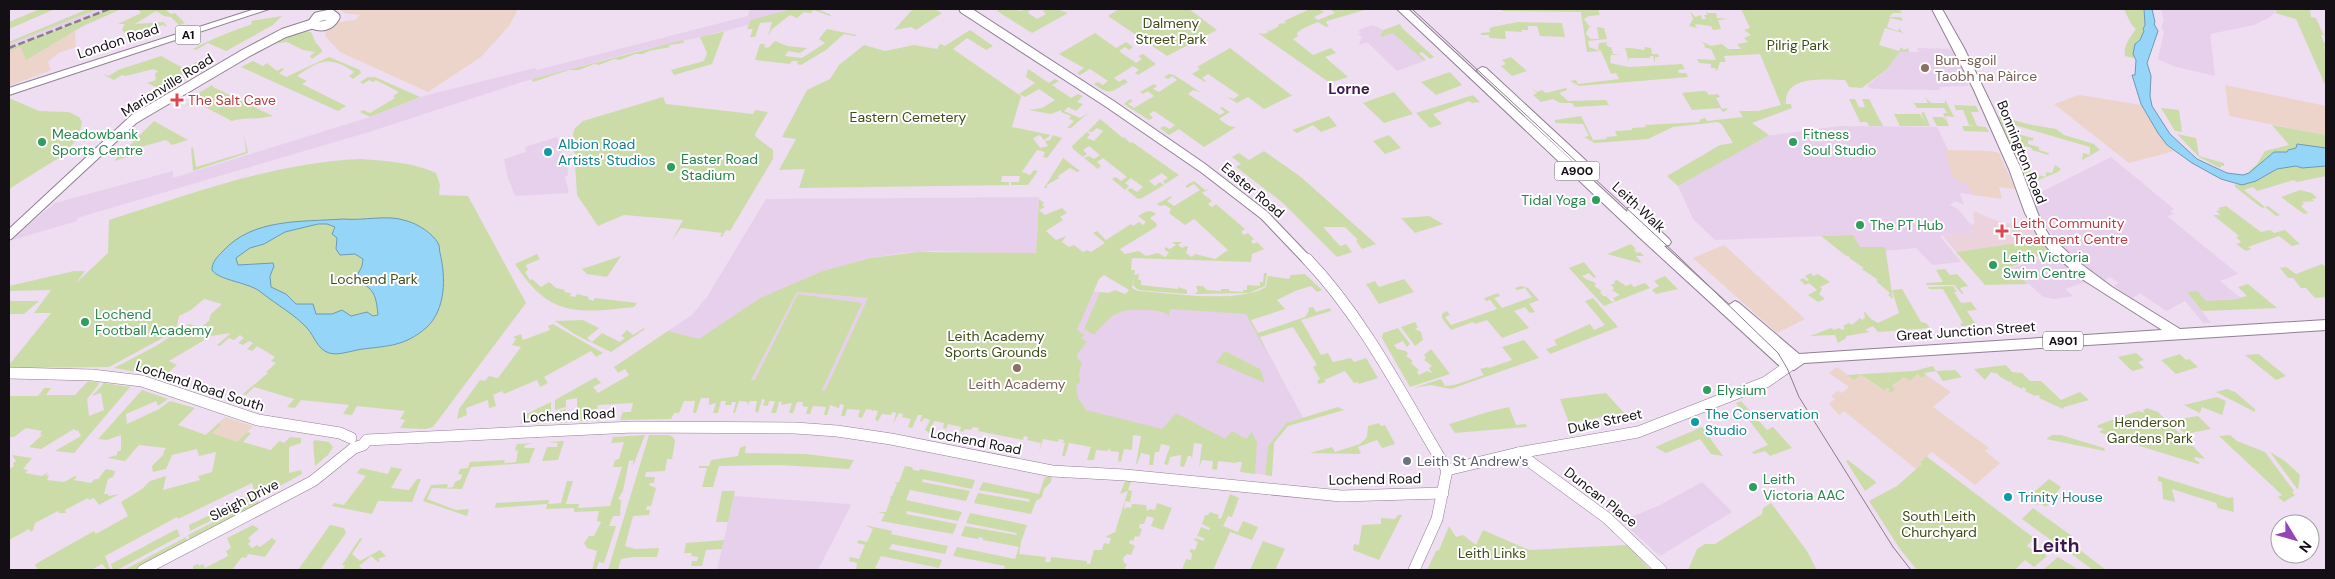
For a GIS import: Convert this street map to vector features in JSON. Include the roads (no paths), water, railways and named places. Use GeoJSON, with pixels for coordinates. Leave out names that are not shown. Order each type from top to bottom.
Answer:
{"type":"FeatureCollection","features":[{"type":"Feature","properties":{"kind":"main road","name":"London Road"},"geometry":{"type":"LineString","coordinates":[[9,92],[264,9]]}},
{"type":"Feature","properties":{"kind":"main road","name":"Leith Walk"},"geometry":{"type":"LineString","coordinates":[[1402,9],[1645,235],[1793,363]]}},
{"type":"Feature","properties":{"kind":"main road","name":"Leith Walk"},"geometry":{"type":"LineString","coordinates":[[1415,9],[1793,363]]}},
{"type":"Feature","properties":{"kind":"main road","name":"Bonnington Road"},"geometry":{"type":"LineString","coordinates":[[1937,9],[1972,73],[2016,171],[2033,219],[2046,239],[2059,253],[2085,273],[2180,335]]}},
{"type":"Feature","properties":{"kind":"main road","name":"Great Junction Street"},"geometry":{"type":"LineString","coordinates":[[1793,363],[1815,356],[2326,325]]}},
{"type":"Feature","properties":{"kind":"street","name":"Easter Road"},"geometry":{"type":"LineString","coordinates":[[964,9],[1102,98],[1203,168],[1264,215],[1325,278],[1349,309],[1447,470]]}},
{"type":"Feature","properties":{"kind":"street","name":"Marionville Road"},"geometry":{"type":"LineString","coordinates":[[9,235],[134,120],[246,53],[288,32],[312,24],[314,19],[327,11]]}},
{"type":"Feature","properties":{"kind":"street","name":"Duke Street"},"geometry":{"type":"LineString","coordinates":[[1447,470],[1518,453],[1638,432],[1766,382],[1793,363]]}},
{"type":"Feature","properties":{"kind":"street","name":"Lochend Road South"},"geometry":{"type":"LineString","coordinates":[[9,373],[84,372],[123,377],[142,381],[258,420],[340,433],[352,443]]}},
{"type":"Feature","properties":{"kind":"street","name":"Lochend Road"},"geometry":{"type":"LineString","coordinates":[[352,443],[363,445],[367,440],[634,427],[794,428],[837,431],[890,439],[1048,471],[1125,475],[1278,491],[1366,496],[1443,493]]}},
{"type":"Feature","properties":{"kind":"street","name":"Sleigh Drive"},"geometry":{"type":"LineString","coordinates":[[143,570],[313,481],[352,443]]}},
{"type":"Feature","properties":{"kind":"street","name":"Duncan Place"},"geometry":{"type":"LineString","coordinates":[[1518,453],[1607,518],[1661,570]]}},
{"type":"Feature","properties":{"kind":"street"},"geometry":{"type":"LineString","coordinates":[[1414,570],[1437,519],[1447,470]]}},
{"type":"Feature","properties":{"kind":"water"},"geometry":{"type":"Polygon","coordinates":[[[2144,9],[2152,9],[2154,24],[2158,31],[2147,63],[2151,76],[2150,96],[2152,106],[2170,134],[2197,159],[2227,173],[2243,175],[2249,173],[2274,152],[2287,152],[2296,148],[2297,144],[2326,148],[2326,166],[2302,168],[2296,166],[2277,169],[2256,181],[2242,185],[2221,179],[2192,163],[2167,145],[2141,104],[2132,75],[2135,75],[2136,60],[2133,54],[2135,44],[2140,40],[2144,31],[2144,9]]]}},
{"type":"Feature","properties":{"kind":"water"},"geometry":{"type":"Polygon","coordinates":[[[343,219],[400,219],[416,224],[424,229],[439,245],[443,272],[441,303],[433,321],[418,334],[396,344],[342,353],[329,353],[319,346],[310,331],[302,323],[257,289],[221,277],[212,270],[217,258],[235,240],[263,227],[295,222],[343,219]],[[318,224],[285,232],[264,244],[250,248],[236,258],[238,265],[273,263],[274,266],[270,276],[271,287],[286,294],[296,304],[313,304],[316,314],[332,314],[342,310],[351,316],[367,312],[373,316],[378,315],[373,293],[367,286],[355,280],[362,266],[363,259],[355,254],[340,255],[336,249],[337,238],[332,234],[335,227],[327,224],[318,224]]]}},
{"type":"Feature","properties":{"kind":"tram line"},"geometry":{"type":"LineString","coordinates":[[1412,9],[1678,256],[1778,353],[1787,368],[1799,397],[1893,547],[1911,570]]}},
{"type":"Feature","properties":{"kind":"railway"},"geometry":{"type":"LineString","coordinates":[[9,48],[109,9]]}},
{"type":"Feature","properties":{"kind":"place","name":"Bun-sgoil Taobh na Pàirce"},"geometry":{"type":"Point","coordinates":[1925,68]}},
{"type":"Feature","properties":{"kind":"place","name":"The Salt Cave"},"geometry":{"type":"Point","coordinates":[177,100]}},
{"type":"Feature","properties":{"kind":"place","name":"Meadowbank Sports Centre"},"geometry":{"type":"Point","coordinates":[42,142]}},
{"type":"Feature","properties":{"kind":"place","name":"Fitness Soul Studio"},"geometry":{"type":"Point","coordinates":[1793,142]}},
{"type":"Feature","properties":{"kind":"place","name":"Albion Road Artists' Studios"},"geometry":{"type":"Point","coordinates":[548,152]}},
{"type":"Feature","properties":{"kind":"place","name":"Easter Road Stadium"},"geometry":{"type":"Point","coordinates":[671,167]}},
{"type":"Feature","properties":{"kind":"place","name":"Tidal Yoga"},"geometry":{"type":"Point","coordinates":[1596,200]}},
{"type":"Feature","properties":{"kind":"place","name":"The PT Hub"},"geometry":{"type":"Point","coordinates":[1860,225]}},
{"type":"Feature","properties":{"kind":"place","name":"Leith Community Treatment Centre"},"geometry":{"type":"Point","coordinates":[2002,231]}},
{"type":"Feature","properties":{"kind":"place","name":"Leith Victoria Swim Centre"},"geometry":{"type":"Point","coordinates":[1993,265]}},
{"type":"Feature","properties":{"kind":"place","name":"Lochend Football Academy"},"geometry":{"type":"Point","coordinates":[85,322]}},
{"type":"Feature","properties":{"kind":"place","name":"Leith Academy"},"geometry":{"type":"Point","coordinates":[1017,368]}},
{"type":"Feature","properties":{"kind":"place","name":"Elysium"},"geometry":{"type":"Point","coordinates":[1707,390]}},
{"type":"Feature","properties":{"kind":"place","name":"The Conservation Studio"},"geometry":{"type":"Point","coordinates":[1695,422]}},
{"type":"Feature","properties":{"kind":"place","name":"Leith St Andrew's"},"geometry":{"type":"Point","coordinates":[1407,461]}},
{"type":"Feature","properties":{"kind":"place","name":"Leith Victoria AAC"},"geometry":{"type":"Point","coordinates":[1753,487]}},
{"type":"Feature","properties":{"kind":"place","name":"Trinity House"},"geometry":{"type":"Point","coordinates":[2008,497]}},
{"type":"Feature","properties":{"kind":"district","name":"Lorne"},"geometry":{"type":"Point","coordinates":[1349,89]}},
{"type":"Feature","properties":{"kind":"district","name":"Leith"},"geometry":{"type":"Point","coordinates":[2056,545]}},
{"type":"Feature","properties":{"kind":"park label","name":"Dalmeny Street Park"},"geometry":{"type":"Point","coordinates":[1171,32]}},
{"type":"Feature","properties":{"kind":"park label","name":"Pilrig Park"},"geometry":{"type":"Point","coordinates":[1798,45]}},
{"type":"Feature","properties":{"kind":"park label","name":"Eastern Cemetery"},"geometry":{"type":"Point","coordinates":[908,117]}},
{"type":"Feature","properties":{"kind":"park label","name":"Lochend Park"},"geometry":{"type":"Point","coordinates":[374,279]}},
{"type":"Feature","properties":{"kind":"park label","name":"Leith Academy Sports Grounds"},"geometry":{"type":"Point","coordinates":[996,344]}},
{"type":"Feature","properties":{"kind":"park label","name":"Henderson Gardens Park"},"geometry":{"type":"Point","coordinates":[2150,430]}},
{"type":"Feature","properties":{"kind":"park label","name":"South Leith Churchyard"},"geometry":{"type":"Point","coordinates":[1939,524]}},
{"type":"Feature","properties":{"kind":"park label","name":"Leith Links"},"geometry":{"type":"Point","coordinates":[1492,553]}}]}
